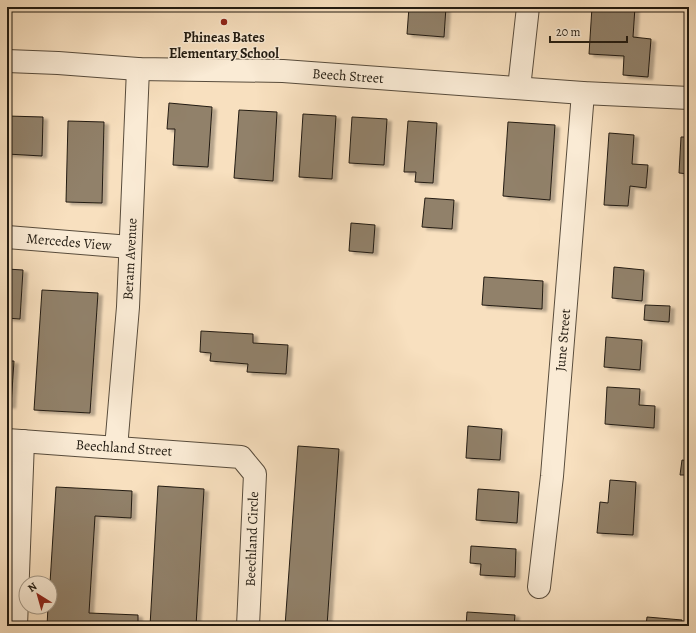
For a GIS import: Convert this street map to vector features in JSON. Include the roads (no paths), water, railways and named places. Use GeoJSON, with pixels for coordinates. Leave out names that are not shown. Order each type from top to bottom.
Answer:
{"type":"FeatureCollection","features":[{"type":"Feature","properties":{"kind":"street"},"geometry":{"type":"LineString","coordinates":[[519,88],[528,7]]}},
{"type":"Feature","properties":{"kind":"street","name":"Beech Street"},"geometry":{"type":"LineString","coordinates":[[7,61],[138,69],[283,71],[583,93],[689,98]]}},
{"type":"Feature","properties":{"kind":"street","name":"Beram Avenue"},"geometry":{"type":"LineString","coordinates":[[116,448],[128,307],[138,69]]}},
{"type":"Feature","properties":{"kind":"street","name":"June Street"},"geometry":{"type":"LineString","coordinates":[[539,587],[552,476],[583,93]]}},
{"type":"Feature","properties":{"kind":"street","name":"Mercedes View"},"geometry":{"type":"LineString","coordinates":[[7,237],[130,247]]}},
{"type":"Feature","properties":{"kind":"street"},"geometry":{"type":"LineString","coordinates":[[15,440],[16,626]]}},
{"type":"Feature","properties":{"kind":"street","name":"Beechland Street"},"geometry":{"type":"LineString","coordinates":[[15,440],[241,457]]}},
{"type":"Feature","properties":{"kind":"street","name":"Beechland Circle"},"geometry":{"type":"LineString","coordinates":[[241,457],[254,474],[248,626]]}},
{"type":"Feature","properties":{"kind":"place","name":"Phineas Bates Elementary School"},"geometry":{"type":"Point","coordinates":[224,22]}}]}
